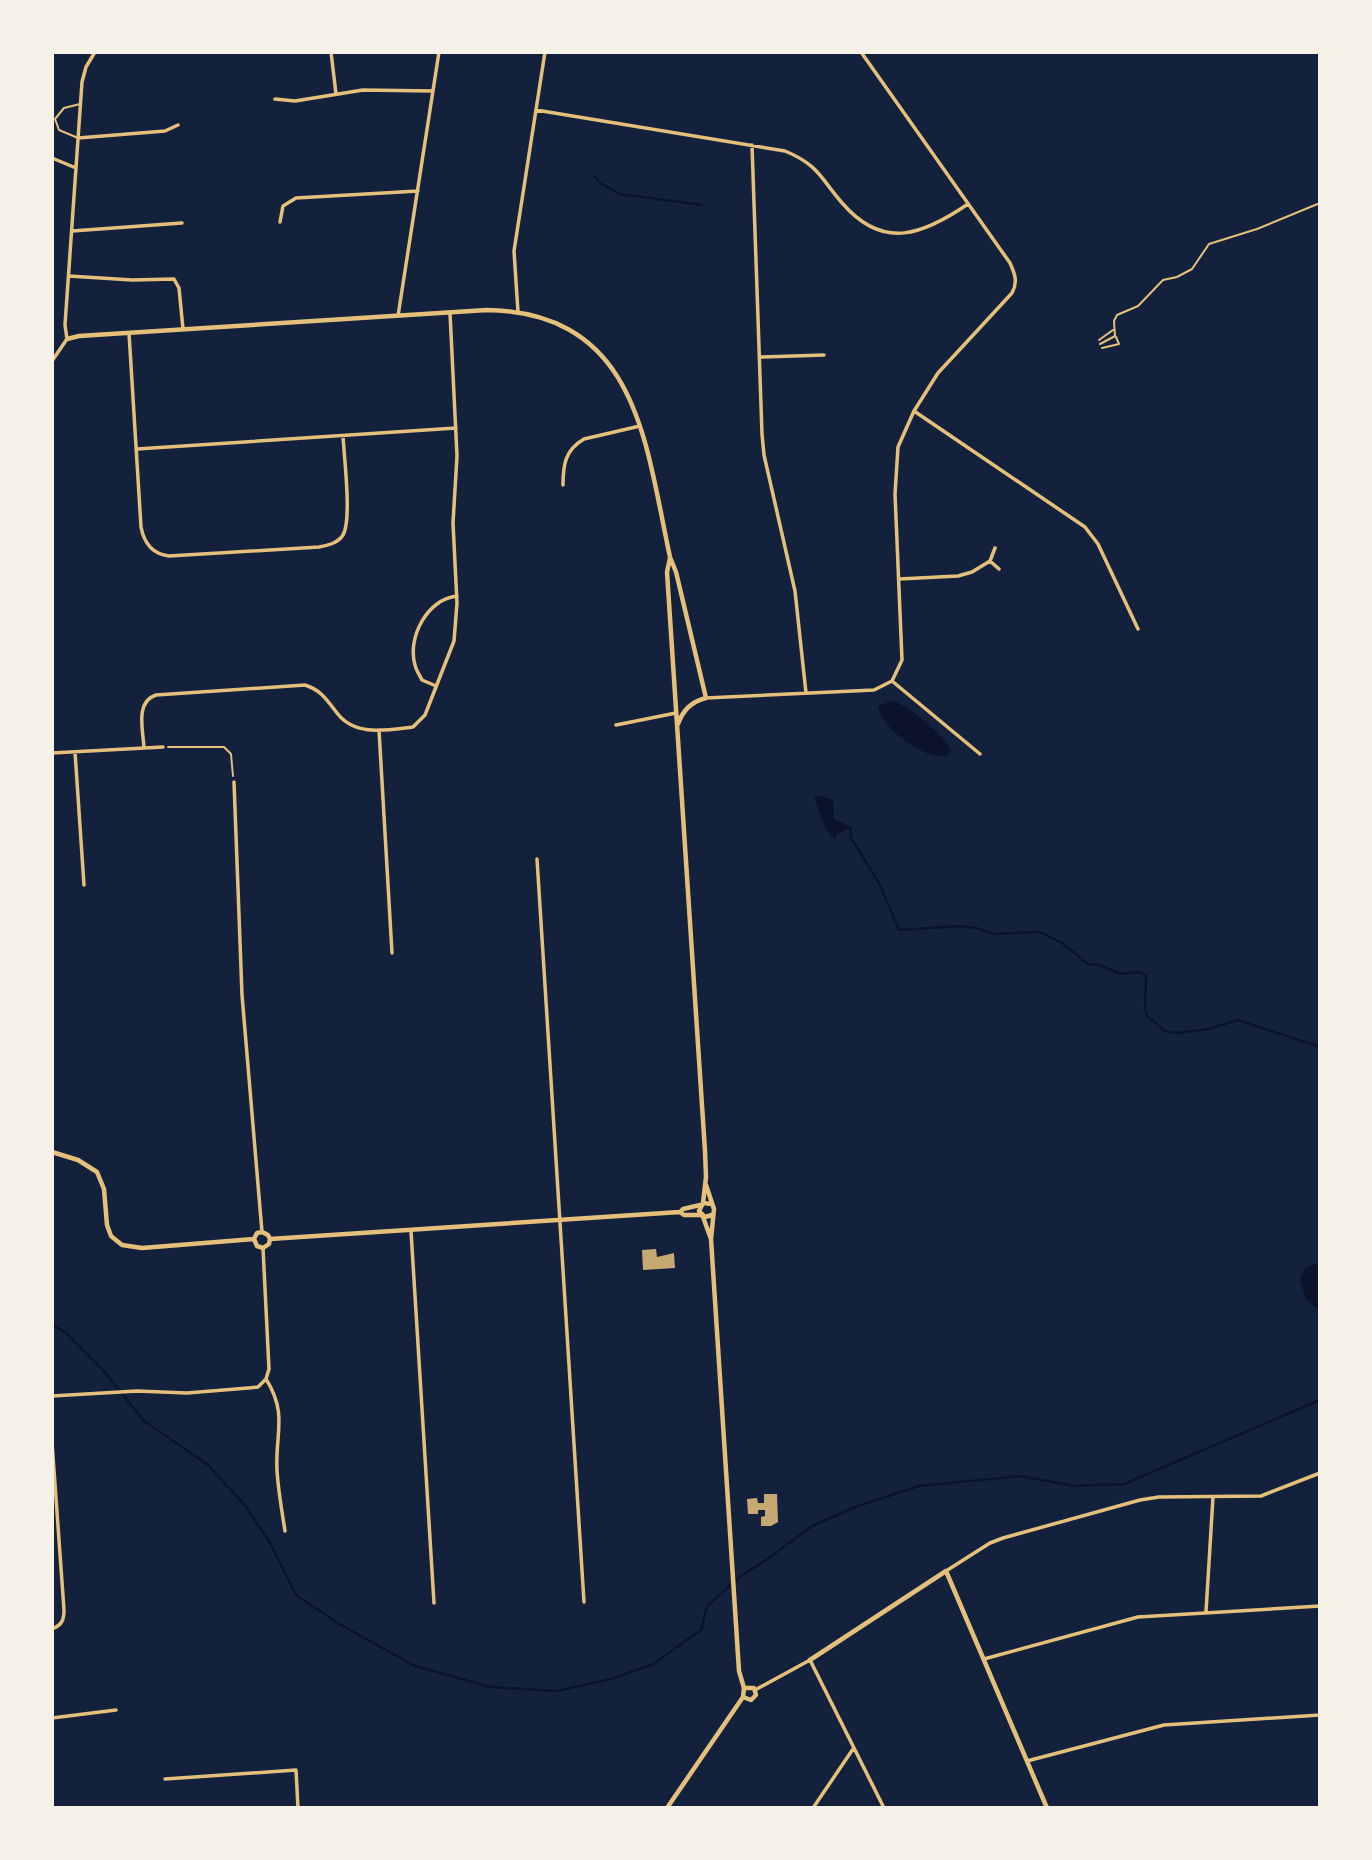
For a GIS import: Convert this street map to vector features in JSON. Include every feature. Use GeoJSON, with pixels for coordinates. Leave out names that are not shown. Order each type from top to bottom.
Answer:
{"type":"FeatureCollection","features":[{"type":"Feature","properties":{"kind":"street"},"geometry":{"type":"LineString","coordinates":[[67,339],[65,325],[84,71],[95,52]]}},
{"type":"Feature","properties":{"kind":"street"},"geometry":{"type":"LineString","coordinates":[[331,52],[336,94]]}},
{"type":"Feature","properties":{"kind":"street"},"geometry":{"type":"LineString","coordinates":[[398,316],[439,52]]}},
{"type":"Feature","properties":{"kind":"street"},"geometry":{"type":"LineString","coordinates":[[518,313],[514,251],[545,52]]}},
{"type":"Feature","properties":{"kind":"street"},"geometry":{"type":"LineString","coordinates":[[678,724],[684,710],[706,698],[874,690],[892,681],[902,660],[895,471],[898,447],[914,411],[938,373],[1012,293],[1015,286],[1016,275],[1010,263],[861,52]]}},
{"type":"Feature","properties":{"kind":"street"},"geometry":{"type":"LineString","coordinates":[[275,99],[295,101],[363,90],[433,91]]}},
{"type":"Feature","properties":{"kind":"street"},"geometry":{"type":"LineString","coordinates":[[536,110],[785,151],[803,158],[818,171],[854,215],[887,233],[908,234],[929,228],[968,204]]}},
{"type":"Feature","properties":{"kind":"street"},"geometry":{"type":"LineString","coordinates":[[78,138],[165,131],[178,125]]}},
{"type":"Feature","properties":{"kind":"street"},"geometry":{"type":"LineString","coordinates":[[752,145],[764,454],[794,591],[806,693]]}},
{"type":"Feature","properties":{"kind":"street"},"geometry":{"type":"LineString","coordinates":[[52,158],[76,169]]}},
{"type":"Feature","properties":{"kind":"street"},"geometry":{"type":"LineString","coordinates":[[280,222],[283,206],[296,198],[418,191]]}},
{"type":"Feature","properties":{"kind":"street"},"geometry":{"type":"LineString","coordinates":[[72,231],[182,223]]}},
{"type":"Feature","properties":{"kind":"street"},"geometry":{"type":"LineString","coordinates":[[69,275],[132,281],[174,279],[179,285],[183,329]]}},
{"type":"Feature","properties":{"kind":"street"},"geometry":{"type":"LineString","coordinates":[[52,361],[67,339],[79,336],[487,310],[518,313],[560,326],[595,350],[626,388],[640,426],[706,698]]}},
{"type":"Feature","properties":{"kind":"street"},"geometry":{"type":"LineString","coordinates":[[144,748],[143,706],[149,698],[156,695],[305,685],[321,692],[345,722],[366,730],[414,727],[425,715],[454,640],[457,596],[453,523],[456,428],[450,313]]}},
{"type":"Feature","properties":{"kind":"street"},"geometry":{"type":"LineString","coordinates":[[129,333],[143,536],[149,547],[157,553],[169,556],[320,547],[335,543],[342,538],[348,519],[344,436]]}},
{"type":"Feature","properties":{"kind":"street"},"geometry":{"type":"LineString","coordinates":[[760,357],[824,355]]}},
{"type":"Feature","properties":{"kind":"street"},"geometry":{"type":"LineString","coordinates":[[914,411],[1070,514],[1085,527],[1098,544],[1138,629]]}},
{"type":"Feature","properties":{"kind":"street"},"geometry":{"type":"LineString","coordinates":[[562,485],[567,454],[576,444],[584,439],[640,426]]}},
{"type":"Feature","properties":{"kind":"street"},"geometry":{"type":"LineString","coordinates":[[137,449],[456,428]]}},
{"type":"Feature","properties":{"kind":"street"},"geometry":{"type":"LineString","coordinates":[[899,579],[958,576],[972,572],[990,561],[995,548]]}},
{"type":"Feature","properties":{"kind":"street"},"geometry":{"type":"LineString","coordinates":[[667,1808],[743,1697],[744,1688],[739,1671],[732,1576],[711,1239],[714,1209],[706,1184],[667,572],[670,557]]}},
{"type":"Feature","properties":{"kind":"street"},"geometry":{"type":"LineString","coordinates":[[990,561],[999,569]]}},
{"type":"Feature","properties":{"kind":"street"},"geometry":{"type":"LineString","coordinates":[[436,686],[422,680],[414,664],[415,637],[425,616],[439,603],[457,596]]}},
{"type":"Feature","properties":{"kind":"street"},"geometry":{"type":"LineString","coordinates":[[892,681],[980,754]]}},
{"type":"Feature","properties":{"kind":"street"},"geometry":{"type":"LineString","coordinates":[[616,726],[676,713]]}},
{"type":"Feature","properties":{"kind":"street"},"geometry":{"type":"LineString","coordinates":[[379,730],[393,953]]}},
{"type":"Feature","properties":{"kind":"street"},"geometry":{"type":"LineString","coordinates":[[52,753],[163,747]]}},
{"type":"Feature","properties":{"kind":"street"},"geometry":{"type":"LineString","coordinates":[[75,752],[84,885]]}},
{"type":"Feature","properties":{"kind":"street"},"geometry":{"type":"LineString","coordinates":[[234,782],[242,995],[262,1232]]}},
{"type":"Feature","properties":{"kind":"street"},"geometry":{"type":"LineString","coordinates":[[537,859],[584,1602]]}},
{"type":"Feature","properties":{"kind":"street"},"geometry":{"type":"LineString","coordinates":[[52,1152],[78,1160],[97,1172],[104,1189],[107,1225],[111,1236],[130,1248],[254,1239]]}},
{"type":"Feature","properties":{"kind":"street"},"geometry":{"type":"LineString","coordinates":[[706,1184],[699,1209],[711,1239]]}},
{"type":"Feature","properties":{"kind":"street"},"geometry":{"type":"LineString","coordinates":[[270,1239],[680,1212],[708,1202],[712,1205]]}},
{"type":"Feature","properties":{"kind":"street"},"geometry":{"type":"LineString","coordinates":[[680,1212],[684,1215],[712,1215]]}},
{"type":"Feature","properties":{"kind":"street"},"geometry":{"type":"LineString","coordinates":[[411,1231],[434,1603]]}},
{"type":"Feature","properties":{"kind":"street"},"geometry":{"type":"LineString","coordinates":[[263,1248],[255,1244],[257,1233],[266,1233],[270,1239]]}},
{"type":"Feature","properties":{"kind":"street"},"geometry":{"type":"LineString","coordinates":[[263,1248],[269,1244],[270,1239]]}},
{"type":"Feature","properties":{"kind":"street"},"geometry":{"type":"LineString","coordinates":[[52,1396],[137,1391],[187,1393],[258,1387],[266,1379],[269,1369],[263,1248]]}},
{"type":"Feature","properties":{"kind":"street"},"geometry":{"type":"LineString","coordinates":[[266,1379],[278,1403],[280,1436],[276,1469],[285,1531]]}},
{"type":"Feature","properties":{"kind":"street"},"geometry":{"type":"LineString","coordinates":[[52,1442],[65,1610],[64,1620],[52,1629]]}},
{"type":"Feature","properties":{"kind":"street"},"geometry":{"type":"LineString","coordinates":[[755,1690],[810,1660],[990,1543],[1003,1538],[1140,1500],[1159,1497],[1261,1496],[1320,1473]]}},
{"type":"Feature","properties":{"kind":"street"},"geometry":{"type":"LineString","coordinates":[[1206,1612],[1213,1497]]}},
{"type":"Feature","properties":{"kind":"street"},"geometry":{"type":"LineString","coordinates":[[946,1571],[1046,1808]]}},
{"type":"Feature","properties":{"kind":"street"},"geometry":{"type":"LineString","coordinates":[[984,1659],[1138,1617],[1320,1606]]}},
{"type":"Feature","properties":{"kind":"street"},"geometry":{"type":"LineString","coordinates":[[810,1660],[884,1808]]}},
{"type":"Feature","properties":{"kind":"street"},"geometry":{"type":"LineString","coordinates":[[744,1688],[751,1686],[755,1690]]}},
{"type":"Feature","properties":{"kind":"street"},"geometry":{"type":"LineString","coordinates":[[743,1697],[749,1701],[754,1699],[755,1690]]}},
{"type":"Feature","properties":{"kind":"street"},"geometry":{"type":"LineString","coordinates":[[52,1718],[116,1710]]}},
{"type":"Feature","properties":{"kind":"street"},"geometry":{"type":"LineString","coordinates":[[1027,1761],[1164,1725],[1320,1715]]}},
{"type":"Feature","properties":{"kind":"street"},"geometry":{"type":"LineString","coordinates":[[813,1808],[854,1748]]}},
{"type":"Feature","properties":{"kind":"street"},"geometry":{"type":"LineString","coordinates":[[165,1779],[296,1770],[298,1808]]}},
{"type":"Feature","properties":{"kind":"lane"},"geometry":{"type":"LineString","coordinates":[[78,138],[59,130],[55,118],[64,108],[81,104]]}},
{"type":"Feature","properties":{"kind":"path"},"geometry":{"type":"LineString","coordinates":[[1102,348],[1119,344],[1114,330],[1117,315],[1138,306],[1163,280],[1177,277],[1192,269],[1209,244],[1257,229],[1320,203]]}},
{"type":"Feature","properties":{"kind":"path"},"geometry":{"type":"LineString","coordinates":[[1114,330],[1100,342],[1115,336]]}},
{"type":"Feature","properties":{"kind":"path"},"geometry":{"type":"LineString","coordinates":[[163,747],[224,747],[231,754],[234,782]]}},
{"type":"Feature","properties":{"kind":"water"},"geometry":{"type":"Polygon","coordinates":[[[893,701],[908,708],[934,729],[951,750],[948,755],[928,754],[897,734],[878,708],[893,701]]]}},
{"type":"Feature","properties":{"kind":"water"},"geometry":{"type":"Polygon","coordinates":[[[815,796],[833,800],[834,819],[851,827],[837,834],[835,840],[826,830],[815,800],[815,796]]]}},
{"type":"Feature","properties":{"kind":"water"},"geometry":{"type":"Polygon","coordinates":[[[1313,1264],[1319,1265],[1317,1308],[1306,1300],[1300,1280],[1305,1268],[1313,1264]]]}},
{"type":"Feature","properties":{"kind":"building"},"geometry":{"type":"Polygon","coordinates":[[[656,1249],[657,1257],[674,1253],[675,1268],[643,1270],[642,1250],[656,1249]]]}},
{"type":"Feature","properties":{"kind":"building"},"geometry":{"type":"Polygon","coordinates":[[[764,1494],[777,1494],[778,1522],[771,1526],[761,1526],[761,1517],[765,1516],[765,1510],[758,1510],[758,1514],[748,1514],[747,1499],[757,1498],[758,1503],[764,1503],[764,1494]]]}},
{"type":"Feature","properties":{"kind":"waterway"},"geometry":{"type":"LineString","coordinates":[[594,176],[600,183],[620,194],[702,205]]}},
{"type":"Feature","properties":{"kind":"waterway"},"geometry":{"type":"LineString","coordinates":[[850,828],[851,838],[879,883],[899,930],[960,926],[994,934],[1040,932],[1062,943],[1088,964],[1100,965],[1121,974],[1138,972],[1146,975],[1147,1016],[1165,1031],[1178,1033],[1208,1029],[1238,1020],[1320,1047]]}},
{"type":"Feature","properties":{"kind":"waterway"},"geometry":{"type":"LineString","coordinates":[[52,1325],[65,1332],[102,1369],[144,1421],[207,1464],[243,1503],[268,1539],[296,1595],[341,1625],[415,1666],[490,1687],[557,1691],[611,1679],[653,1664],[701,1630],[707,1606],[742,1575],[812,1526],[858,1506],[919,1486],[1020,1476],[1074,1486],[1124,1484],[1320,1400]]}}]}
